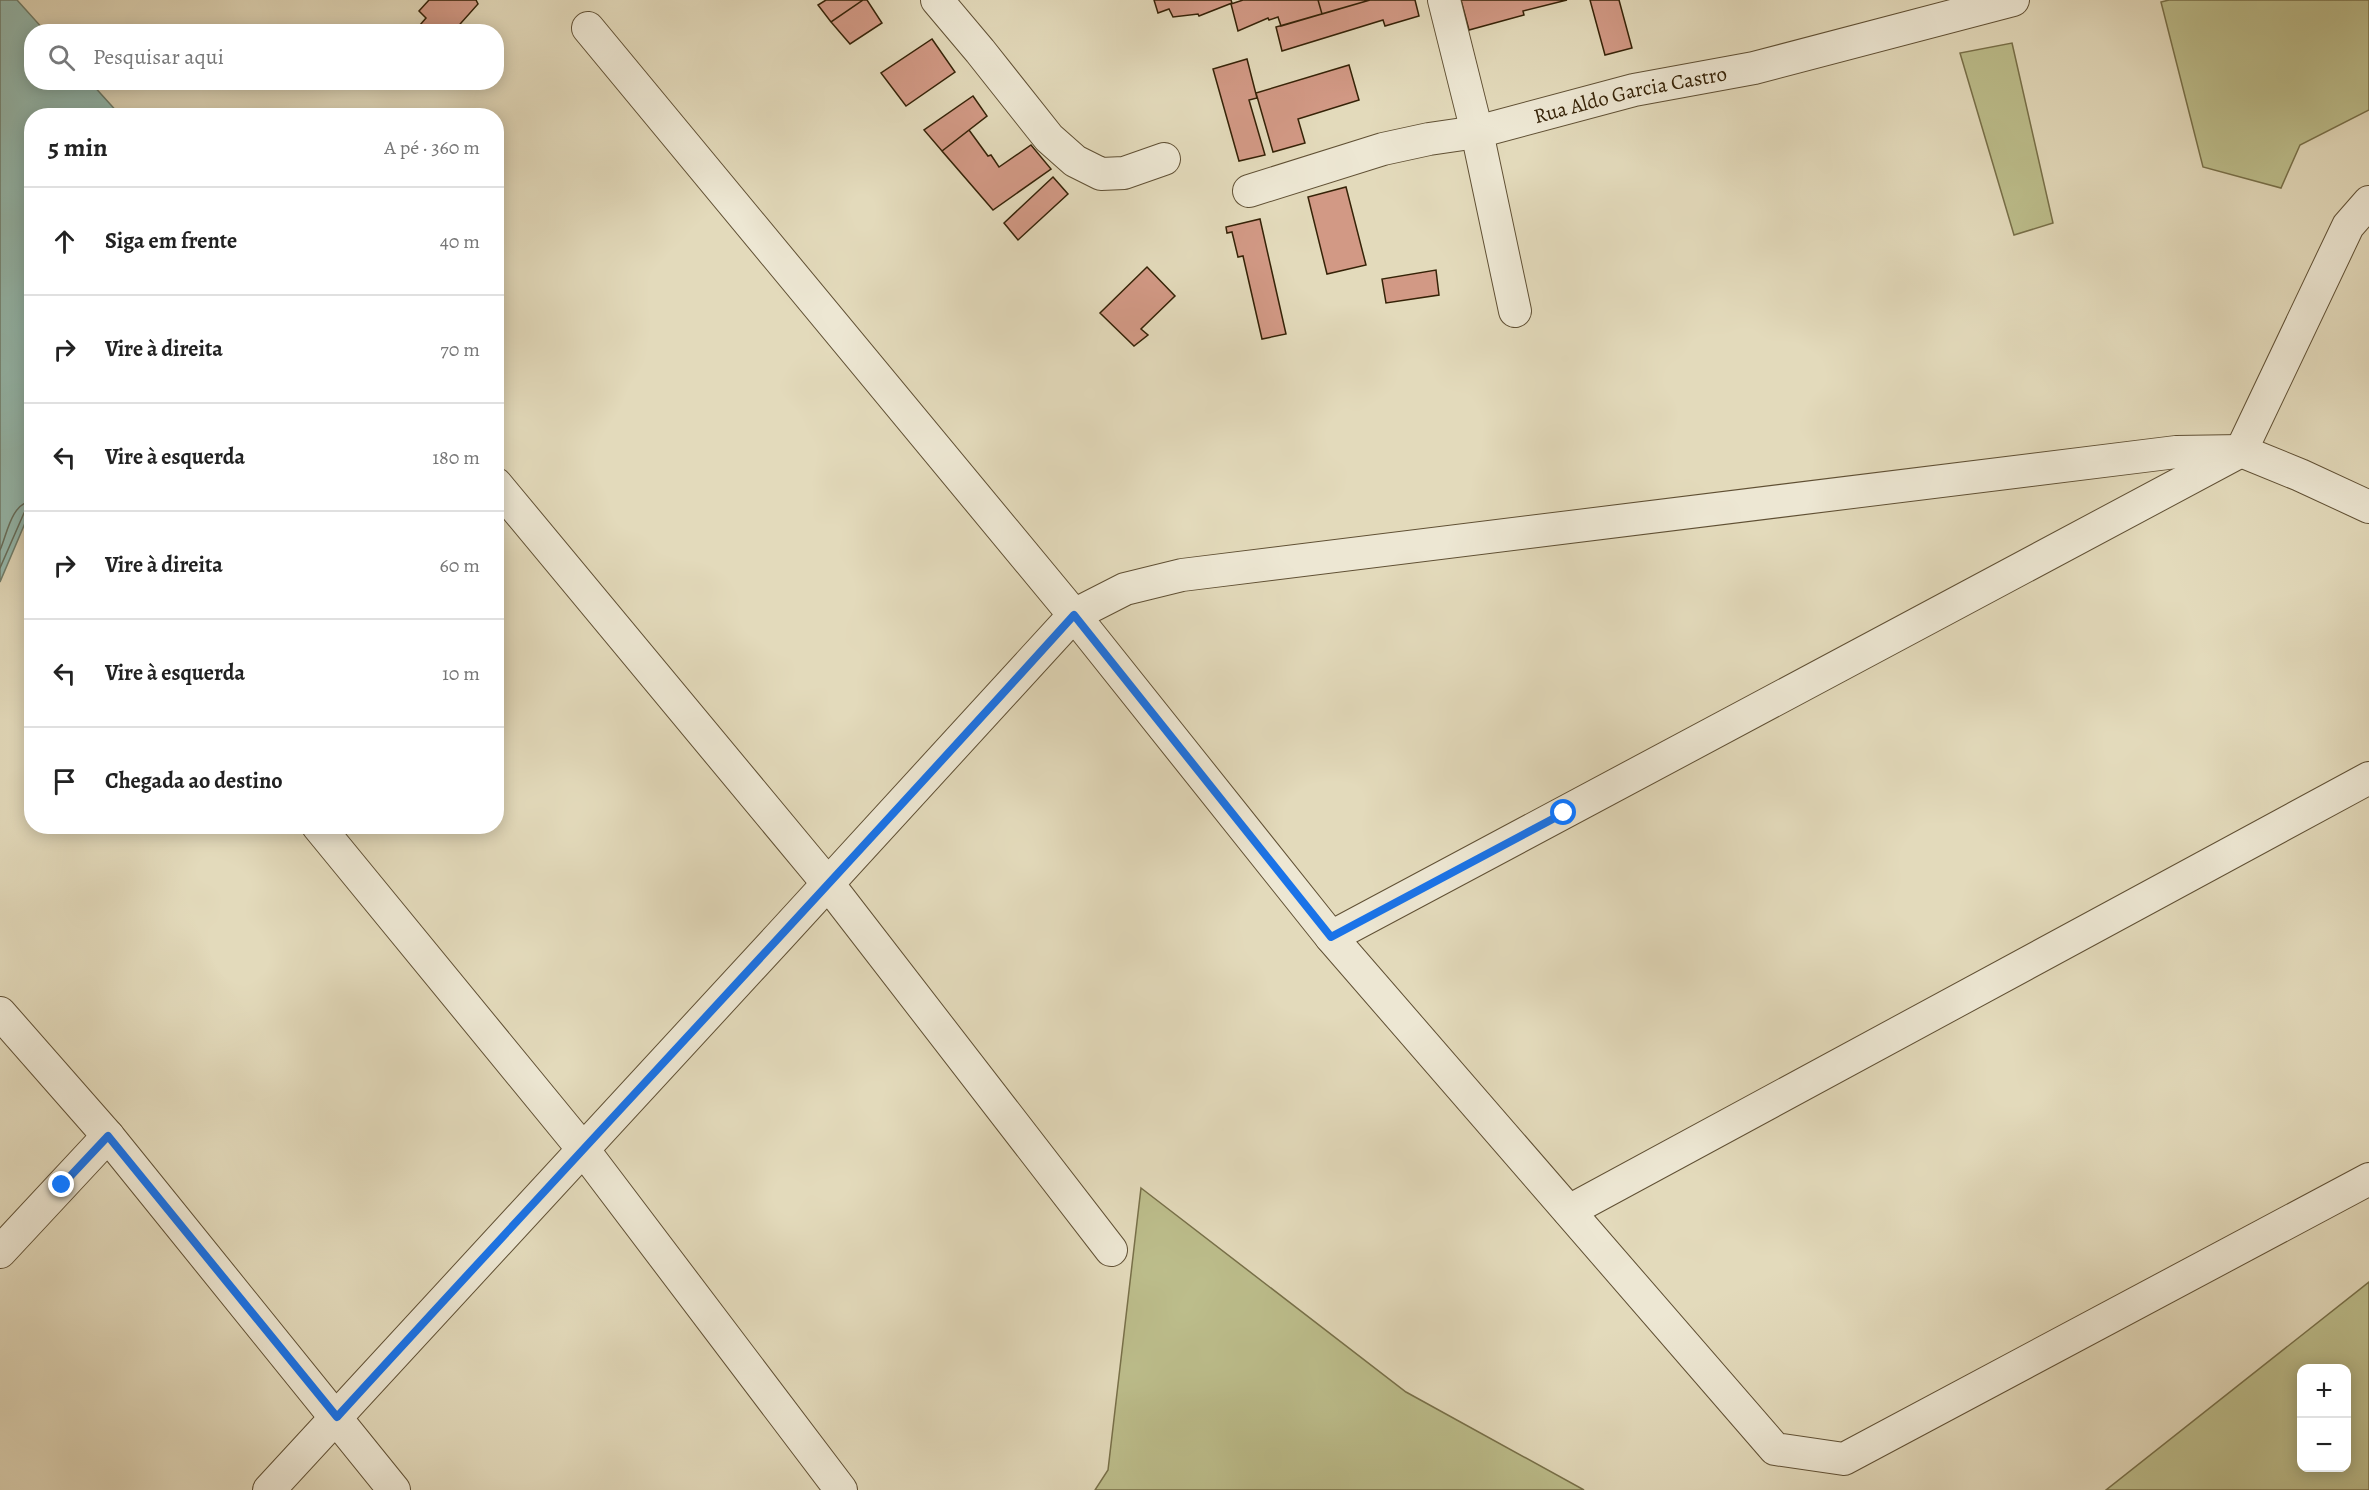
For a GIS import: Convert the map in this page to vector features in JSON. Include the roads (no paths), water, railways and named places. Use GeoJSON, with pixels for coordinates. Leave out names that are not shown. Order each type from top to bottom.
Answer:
{"type":"FeatureCollection","features":[{"type":"Feature","properties":{"kind":"street"},"geometry":{"type":"LineString","coordinates":[[937,0],[1049,138],[1075,161],[1101,174],[1124,173],[1164,159]]}},
{"type":"Feature","properties":{"kind":"street"},"geometry":{"type":"LineString","coordinates":[[1444,0],[1477,132],[1515,311]]}},
{"type":"Feature","properties":{"kind":"street","name":"Rua Aldo Garcia Castro"},"geometry":{"type":"LineString","coordinates":[[1249,191],[1383,149],[1477,132],[1634,90],[1687,82],[1801,56],[2013,0]]}},
{"type":"Feature","properties":{"kind":"street"},"geometry":{"type":"LineString","coordinates":[[588,28],[1074,615],[1331,937],[1775,1449],[1844,1459],[2369,1179]]}},
{"type":"Feature","properties":{"kind":"street"},"geometry":{"type":"LineString","coordinates":[[1331,937],[2241,451],[2348,226],[2369,202]]}},
{"type":"Feature","properties":{"kind":"street"},"geometry":{"type":"LineString","coordinates":[[269,1490],[582,1148],[829,885],[1074,615],[1125,589],[1182,575],[2176,452],[2241,451],[2369,507]]}},
{"type":"Feature","properties":{"kind":"street"},"geometry":{"type":"LineString","coordinates":[[504,494],[829,885],[1111,1250]]}},
{"type":"Feature","properties":{"kind":"street"},"geometry":{"type":"LineString","coordinates":[[1569,1211],[2369,778]]}},
{"type":"Feature","properties":{"kind":"street"},"geometry":{"type":"LineString","coordinates":[[325,834],[582,1148],[841,1490]]}},
{"type":"Feature","properties":{"kind":"street"},"geometry":{"type":"LineString","coordinates":[[0,1013],[108,1136],[394,1490]]}},
{"type":"Feature","properties":{"kind":"street"},"geometry":{"type":"LineString","coordinates":[[0,1252],[108,1136]]}},
{"type":"Feature","properties":{"kind":"water"},"geometry":{"type":"Polygon","coordinates":[[[0,0],[17,0],[39,24],[24,24],[24,90],[97,90],[114,108],[24,108],[24,525],[0,582],[0,0]]]}}]}
